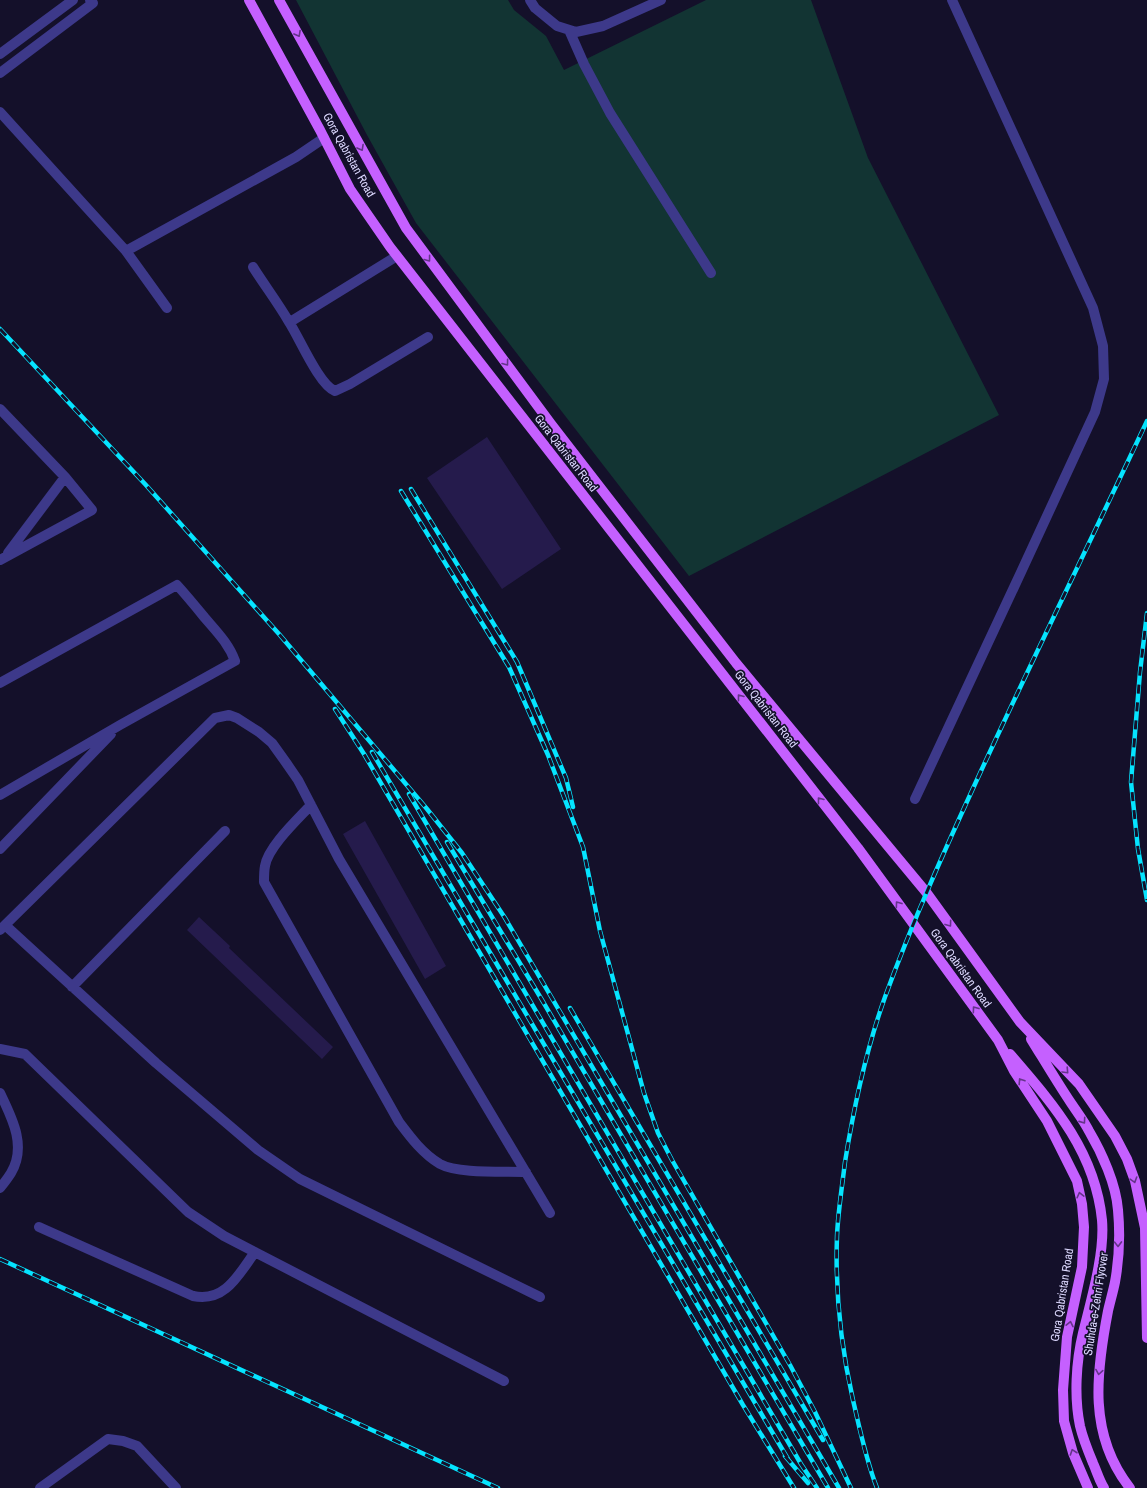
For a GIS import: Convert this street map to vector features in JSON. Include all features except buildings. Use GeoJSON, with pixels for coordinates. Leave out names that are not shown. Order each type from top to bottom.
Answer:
{"type":"FeatureCollection","features":[{"type":"Feature","properties":{"kind":"main road","name":"Gora Qabristan Road"},"geometry":{"type":"LineString","coordinates":[[249,0],[350,189],[397,256],[858,848],[998,1040],[1014,1071],[1047,1121],[1077,1182],[1082,1204],[1084,1227],[1082,1267],[1067,1337],[1063,1390],[1064,1421],[1073,1453],[1088,1488]]}},
{"type":"Feature","properties":{"kind":"main road","name":"Gora Qabristan Road"},"geometry":{"type":"LineString","coordinates":[[279,0],[406,228],[551,424],[736,663],[926,892],[1020,1022],[1079,1084],[1115,1136],[1127,1159],[1135,1181],[1145,1228],[1147,1338]]}},
{"type":"Feature","properties":{"kind":"main road","name":"Shuhda-e-Zehri Flyover"},"geometry":{"type":"LineString","coordinates":[[1020,1022],[1089,1130],[1101,1153],[1116,1199],[1118,1210],[1119,1248],[1115,1281],[1108,1312],[1098,1379],[1098,1399],[1105,1439],[1112,1458],[1130,1488]]}},
{"type":"Feature","properties":{"kind":"main road","name":"Shuhda-e-Zehri Flyover"},"geometry":{"type":"LineString","coordinates":[[998,1040],[1051,1101],[1070,1130],[1088,1165],[1096,1186],[1102,1222],[1101,1244],[1096,1280],[1082,1336],[1078,1368],[1077,1395],[1080,1426],[1089,1454],[1104,1488]]}},
{"type":"Feature","properties":{"kind":"street"},"geometry":{"type":"LineString","coordinates":[[0,54],[73,0]]}},
{"type":"Feature","properties":{"kind":"street"},"geometry":{"type":"LineString","coordinates":[[0,73],[93,3],[90,0]]}},
{"type":"Feature","properties":{"kind":"street"},"geometry":{"type":"LineString","coordinates":[[530,0],[534,8],[557,26],[576,32],[603,26],[661,0]]}},
{"type":"Feature","properties":{"kind":"street"},"geometry":{"type":"LineString","coordinates":[[915,799],[1092,419],[1104,379],[1103,346],[1093,308],[952,0]]}},
{"type":"Feature","properties":{"kind":"street"},"geometry":{"type":"LineString","coordinates":[[569,30],[584,64],[610,113],[711,273]]}},
{"type":"Feature","properties":{"kind":"street"},"geometry":{"type":"LineString","coordinates":[[0,112],[126,251],[167,308]]}},
{"type":"Feature","properties":{"kind":"street"},"geometry":{"type":"LineString","coordinates":[[126,251],[296,157],[324,138]]}},
{"type":"Feature","properties":{"kind":"street"},"geometry":{"type":"LineString","coordinates":[[290,322],[397,256]]}},
{"type":"Feature","properties":{"kind":"street"},"geometry":{"type":"LineString","coordinates":[[253,267],[290,322],[319,375],[331,389],[335,391],[350,384],[428,337]]}},
{"type":"Feature","properties":{"kind":"street"},"geometry":{"type":"LineString","coordinates":[[0,409],[65,478],[92,510],[3,558]]}},
{"type":"Feature","properties":{"kind":"street"},"geometry":{"type":"LineString","coordinates":[[3,558],[65,478]]}},
{"type":"Feature","properties":{"kind":"street"},"geometry":{"type":"LineString","coordinates":[[0,683],[177,585],[192,600],[225,640],[235,661],[120,725],[0,795]]}},
{"type":"Feature","properties":{"kind":"street"},"geometry":{"type":"LineString","coordinates":[[540,1297],[300,1179],[258,1150],[156,1063],[72,986],[2,928],[215,718],[229,715],[233,716],[259,732],[272,743],[287,764],[311,805],[339,859],[550,1214]]}},
{"type":"Feature","properties":{"kind":"street"},"geometry":{"type":"LineString","coordinates":[[0,849],[120,725]]}},
{"type":"Feature","properties":{"kind":"street"},"geometry":{"type":"LineString","coordinates":[[311,805],[285,832],[272,852],[265,866],[264,882],[399,1122],[418,1146],[442,1165],[458,1170],[526,1172]]}},
{"type":"Feature","properties":{"kind":"street"},"geometry":{"type":"LineString","coordinates":[[72,986],[225,831]]}},
{"type":"Feature","properties":{"kind":"street"},"geometry":{"type":"LineString","coordinates":[[0,1049],[25,1054],[188,1212],[224,1236],[504,1381]]}},
{"type":"Feature","properties":{"kind":"street"},"geometry":{"type":"LineString","coordinates":[[0,1093],[17,1132],[19,1147],[12,1172],[0,1188]]}},
{"type":"Feature","properties":{"kind":"street"},"geometry":{"type":"LineString","coordinates":[[40,1227],[193,1296],[203,1298],[216,1296],[229,1287],[255,1252]]}},
{"type":"Feature","properties":{"kind":"street"},"geometry":{"type":"LineString","coordinates":[[40,1488],[108,1439],[123,1441],[137,1446],[176,1488]]}},
{"type":"Feature","properties":{"kind":"green space"},"geometry":{"type":"Polygon","coordinates":[[[296,0],[508,0],[514,10],[546,36],[564,70],[706,0],[811,0],[868,158],[999,415],[689,576],[416,223],[367,135],[296,0]]]}},
{"type":"Feature","properties":{"kind":"railway"},"geometry":{"type":"LineString","coordinates":[[0,329],[145,484],[279,634],[427,809],[462,853],[505,918],[839,1488]]}},
{"type":"Feature","properties":{"kind":"railway"},"geometry":{"type":"LineString","coordinates":[[877,1488],[864,1445],[845,1360],[837,1277],[839,1209],[845,1162],[852,1120],[866,1058],[885,997],[943,855],[1001,727],[1147,421]]}},
{"type":"Feature","properties":{"kind":"railway"},"geometry":{"type":"LineString","coordinates":[[411,489],[517,662],[566,778],[573,807]]}},
{"type":"Feature","properties":{"kind":"railway"},"geometry":{"type":"LineString","coordinates":[[401,491],[509,667],[548,755],[583,847],[600,931],[644,1093],[658,1133],[790,1365],[815,1412],[851,1488]]}},
{"type":"Feature","properties":{"kind":"railway"},"geometry":{"type":"LineString","coordinates":[[1147,613],[1140,672],[1131,782],[1138,849],[1147,900]]}},
{"type":"Feature","properties":{"kind":"railway"},"geometry":{"type":"LineString","coordinates":[[335,709],[364,754],[743,1405],[794,1488]]}},
{"type":"Feature","properties":{"kind":"railway"},"geometry":{"type":"LineString","coordinates":[[372,752],[788,1459]]}},
{"type":"Feature","properties":{"kind":"railway"},"geometry":{"type":"LineString","coordinates":[[409,794],[801,1464],[817,1488]]}},
{"type":"Feature","properties":{"kind":"railway"},"geometry":{"type":"LineString","coordinates":[[447,842],[542,1000],[828,1488]]}},
{"type":"Feature","properties":{"kind":"railway"},"geometry":{"type":"LineString","coordinates":[[570,1008],[823,1440]]}},
{"type":"Feature","properties":{"kind":"railway"},"geometry":{"type":"LineString","coordinates":[[0,1259],[498,1488]]}},
{"type":"Feature","properties":{"kind":"railway"},"geometry":{"type":"LineString","coordinates":[[785,1456],[808,1483]]}}]}
